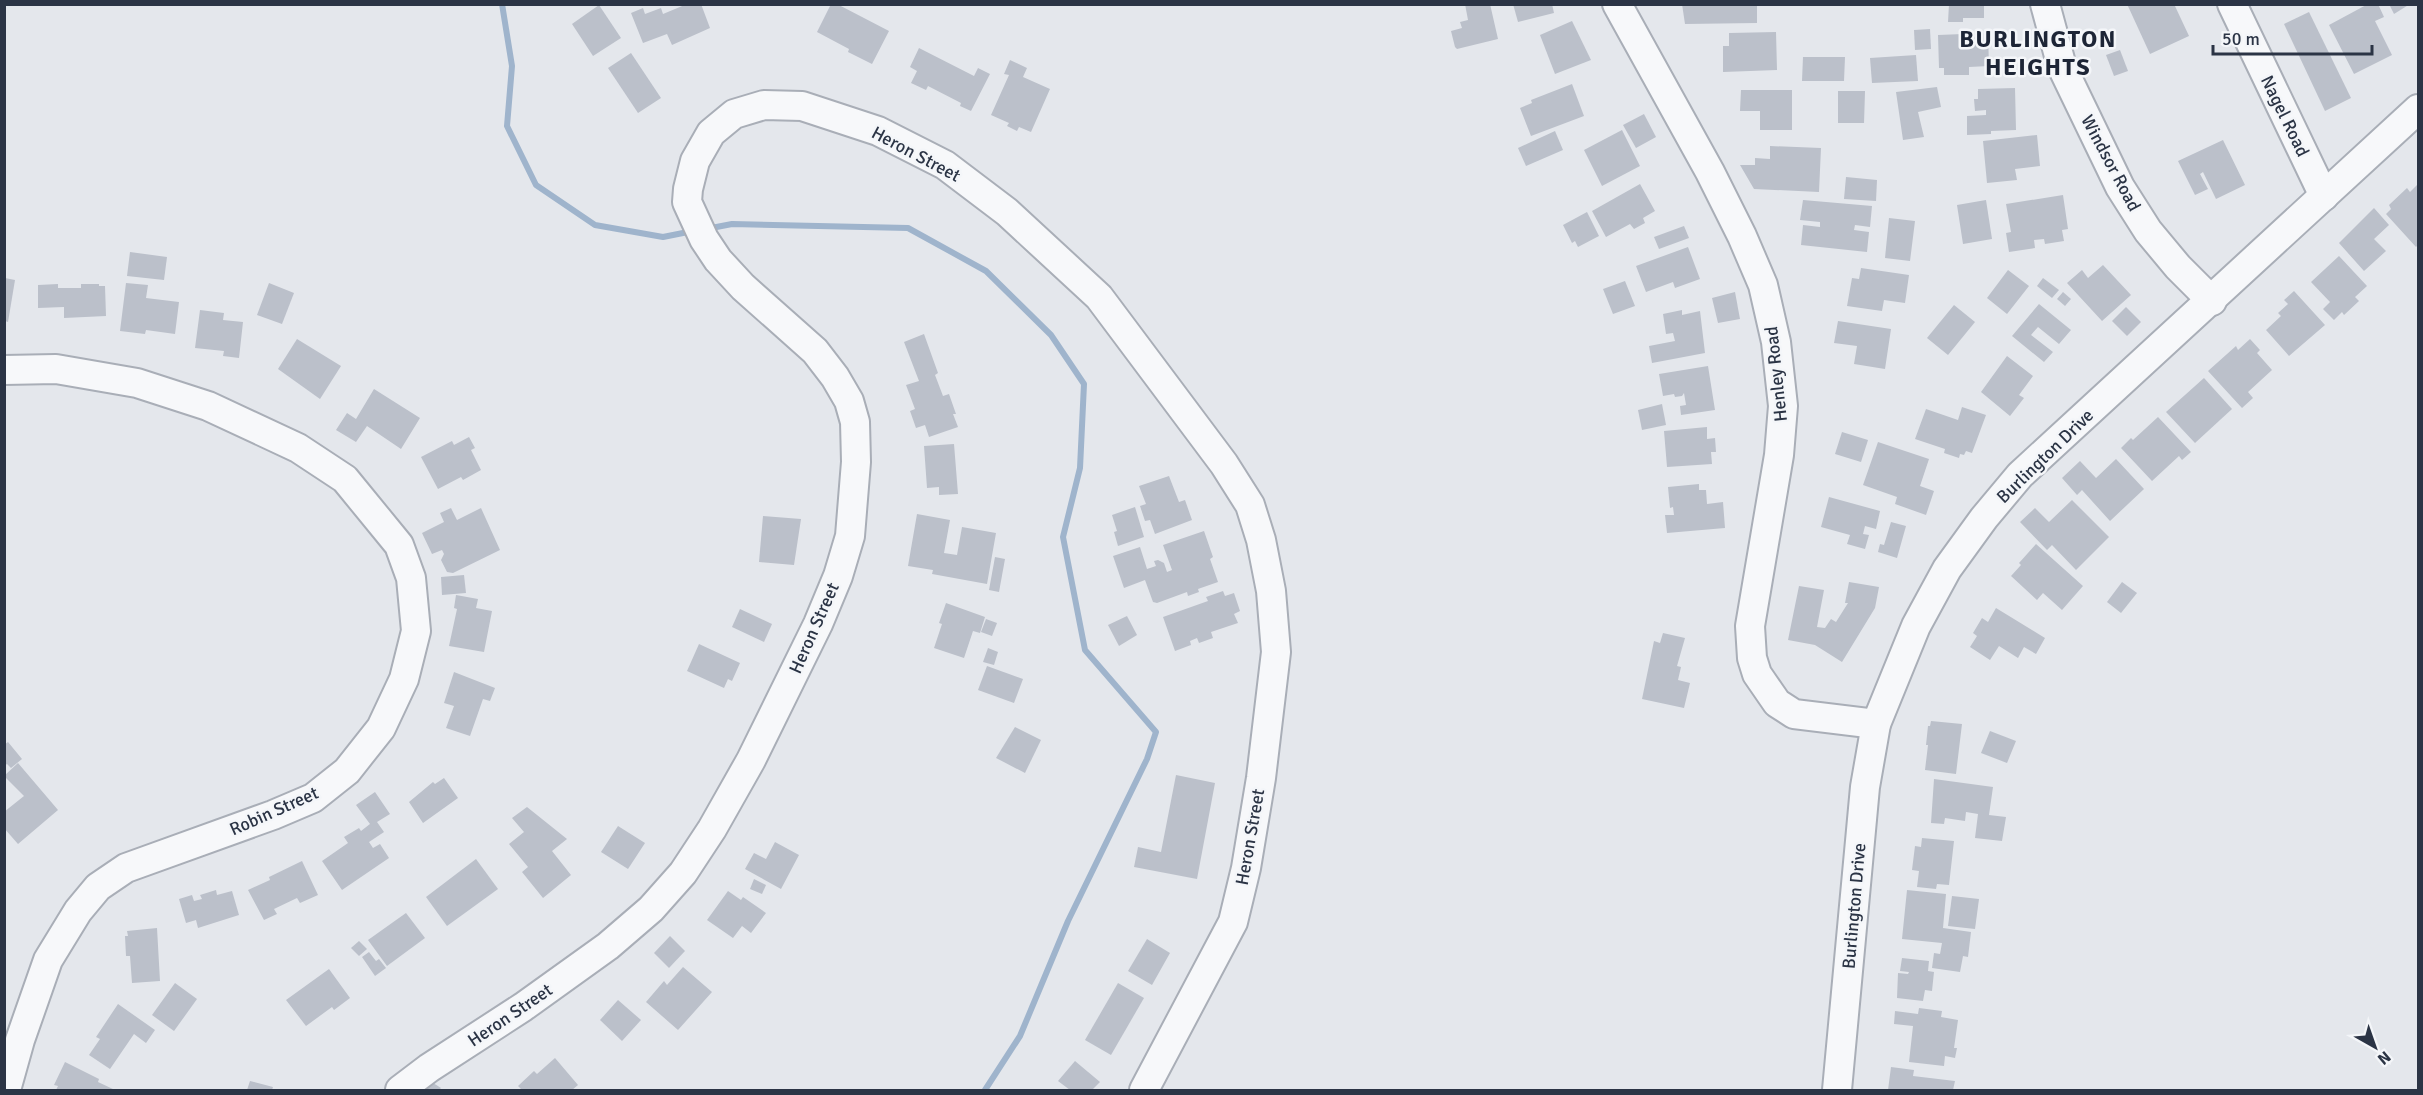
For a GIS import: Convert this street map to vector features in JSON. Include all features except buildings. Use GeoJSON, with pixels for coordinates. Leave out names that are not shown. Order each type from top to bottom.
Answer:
{"type":"FeatureCollection","features":[{"type":"Feature","properties":{"kind":"street","name":"Henley Road"},"geometry":{"type":"LineString","coordinates":[[1617,4],[1710,172],[1742,236],[1763,285],[1776,342],[1783,406],[1779,455],[1750,626],[1752,658],[1757,674],[1777,703],[1794,714],[1876,724]]}},
{"type":"Feature","properties":{"kind":"street","name":"Windsor Road"},"geometry":{"type":"LineString","coordinates":[[2045,4],[2062,67],[2120,187],[2148,231],[2178,267],[2212,301]]}},
{"type":"Feature","properties":{"kind":"street","name":"Nagel Road"},"geometry":{"type":"LineString","coordinates":[[2232,4],[2324,195]]}},
{"type":"Feature","properties":{"kind":"street","name":"Heron Street"},"geometry":{"type":"LineString","coordinates":[[400,1090],[608,946],[651,909],[683,873],[712,829],[751,760],[818,624],[838,576],[850,536],[856,462],[855,422],[849,401],[835,377],[815,351],[743,287],[718,260],[704,239],[687,202],[695,161],[711,133],[734,114],[764,105],[802,106],[878,131],[945,165],[1008,212],[1099,297],[1224,464],[1250,505],[1261,540],[1271,591],[1276,652],[1261,778],[1246,868],[1233,922],[1144,1090]]}},
{"type":"Feature","properties":{"kind":"street","name":"Burlington Drive"},"geometry":{"type":"LineString","coordinates":[[1837,1090],[1865,787],[1876,724],[1916,626],[1947,569],[1984,518],[2020,475],[2212,301],[2418,109]]}},
{"type":"Feature","properties":{"kind":"street","name":"Robin Street"},"geometry":{"type":"LineString","coordinates":[[4,370],[56,369],[137,383],[208,406],[298,448],[345,479],[399,545],[411,578],[416,631],[404,679],[381,728],[347,771],[313,798],[273,815],[126,867],[98,887],[78,912],[48,960],[20,1040],[6,1090]]}},
{"type":"Feature","properties":{"kind":"waterway"},"geometry":{"type":"LineString","coordinates":[[502,4],[512,66],[507,126],[536,185],[595,225],[663,237],[693,231]]}},
{"type":"Feature","properties":{"kind":"waterway"},"geometry":{"type":"LineString","coordinates":[[706,229],[732,224],[908,228],[986,271],[1051,335],[1084,384],[1080,468],[1063,537],[1085,650],[1156,732],[1147,759],[1068,921],[1020,1036],[985,1090]]}},
{"type":"Feature","properties":{"kind":"district","name":"BURLINGTON HEIGHTS"},"geometry":{"type":"Point","coordinates":[2038,53]}}]}
